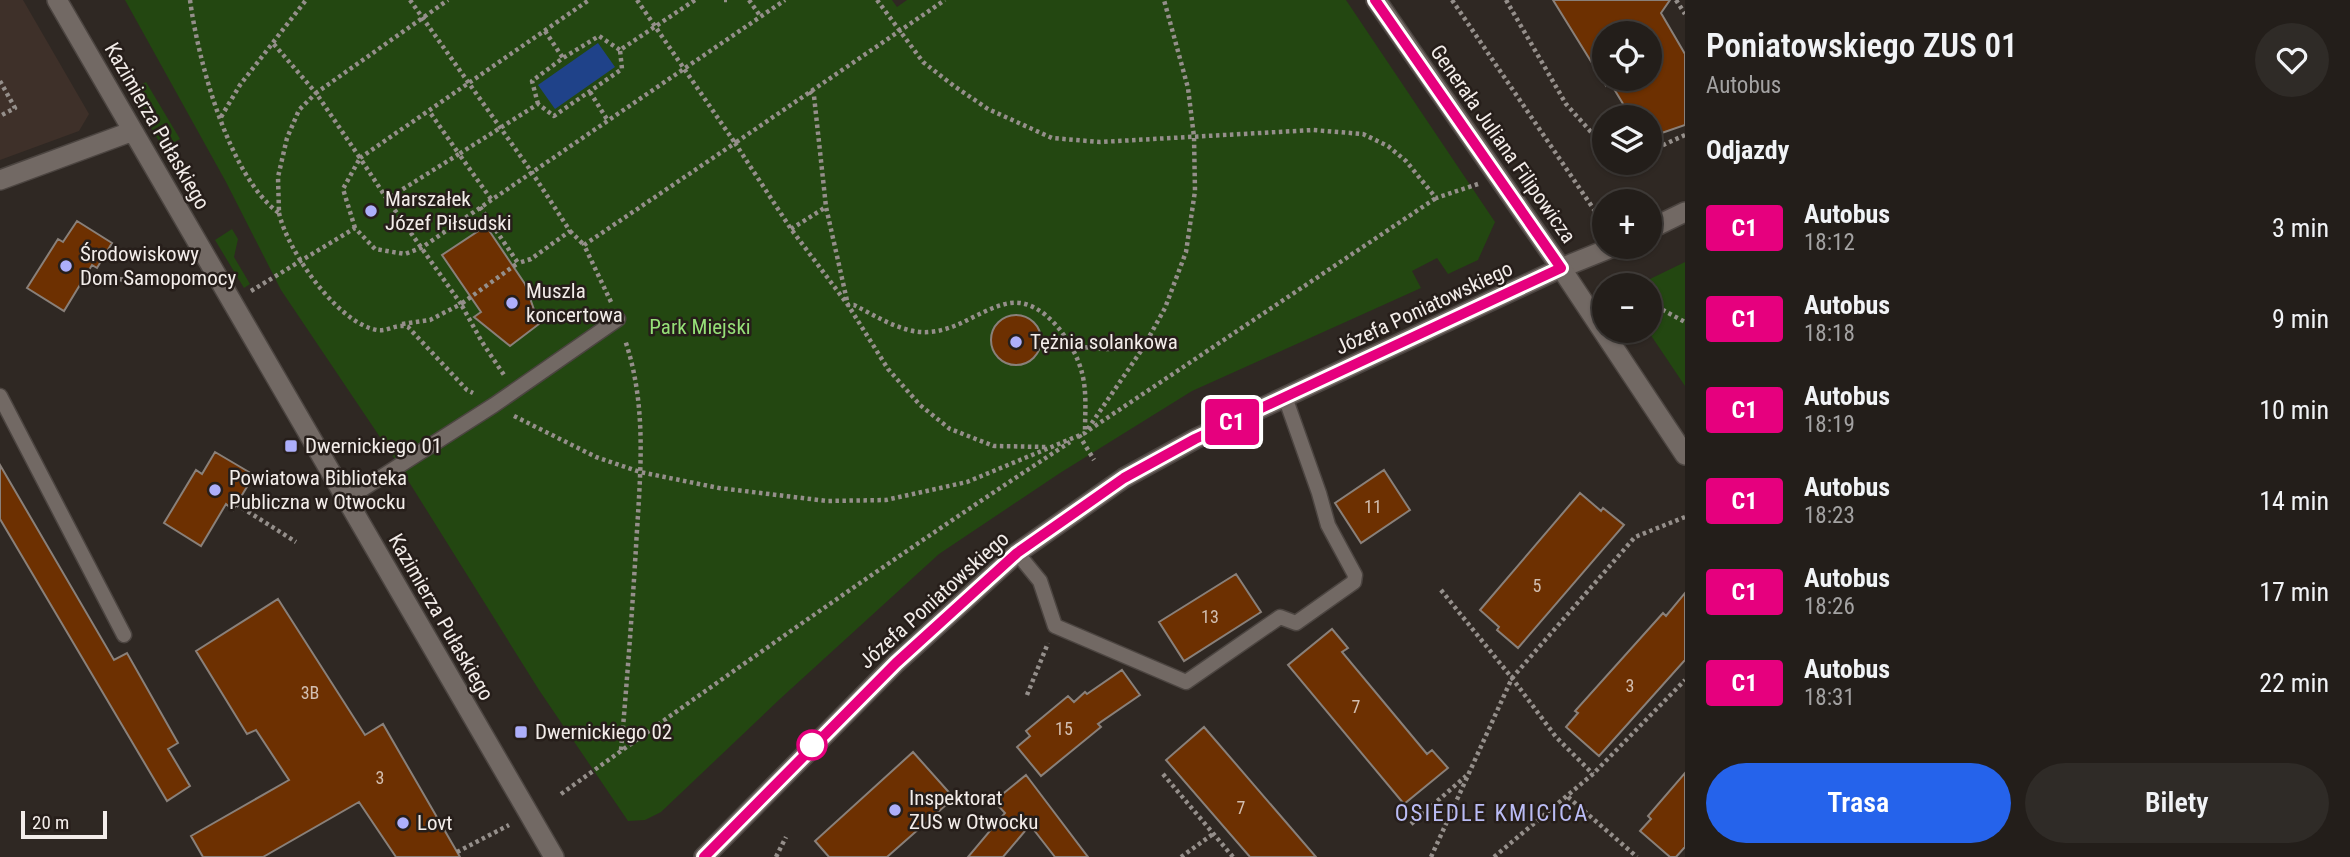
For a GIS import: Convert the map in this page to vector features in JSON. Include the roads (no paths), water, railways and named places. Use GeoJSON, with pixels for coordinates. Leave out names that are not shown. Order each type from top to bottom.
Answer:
{"type":"FeatureCollection","features":[{"type":"Feature","properties":{"kind":"street","name":"Kazimierza Pułaskiego"},"geometry":{"type":"LineString","coordinates":[[57,0],[554,857]]}},
{"type":"Feature","properties":{"kind":"street","name":"Generała Juliana Filipowicza"},"geometry":{"type":"LineString","coordinates":[[1376,0],[1561,268],[1685,455]]}},
{"type":"Feature","properties":{"kind":"street"},"geometry":{"type":"LineString","coordinates":[[0,180],[133,131]]}},
{"type":"Feature","properties":{"kind":"street"},"geometry":{"type":"LineString","coordinates":[[1662,223],[1685,212]]}},
{"type":"Feature","properties":{"kind":"street","name":"Józefa Poniatowskiego"},"geometry":{"type":"LineString","coordinates":[[704,857],[896,663],[1017,553],[1124,478],[1195,439],[1592,255]]}},
{"type":"Feature","properties":{"kind":"lane"},"geometry":{"type":"LineString","coordinates":[[347,499],[494,405],[618,319]]}},
{"type":"Feature","properties":{"kind":"lane"},"geometry":{"type":"LineString","coordinates":[[0,396],[124,635]]}},
{"type":"Feature","properties":{"kind":"lane"},"geometry":{"type":"LineString","coordinates":[[1017,553],[1040,581],[1055,626],[1186,682],[1280,617],[1296,623],[1354,582],[1355,575],[1328,525],[1285,397]]}},
{"type":"Feature","properties":{"kind":"water"},"geometry":{"type":"Polygon","coordinates":[[[598,43],[615,67],[555,109],[538,85],[598,43]]]}},
{"type":"Feature","properties":{"kind":"place","name":"Marszałek Józef Piłsudski"},"geometry":{"type":"Point","coordinates":[371,211]}},
{"type":"Feature","properties":{"kind":"place","name":"Środowiskowy Dom Samopomocy"},"geometry":{"type":"Point","coordinates":[66,266]}},
{"type":"Feature","properties":{"kind":"place","name":"Muszla koncertowa"},"geometry":{"type":"Point","coordinates":[512,303]}},
{"type":"Feature","properties":{"kind":"place","name":"Tężnia solankowa"},"geometry":{"type":"Point","coordinates":[1016,342]}},
{"type":"Feature","properties":{"kind":"place","name":"Dwernickiego 01"},"geometry":{"type":"Point","coordinates":[291,446]}},
{"type":"Feature","properties":{"kind":"place","name":"Powiatowa Biblioteka Publiczna w Otwocku"},"geometry":{"type":"Point","coordinates":[215,490]}},
{"type":"Feature","properties":{"kind":"place","name":"Dwernickiego 02"},"geometry":{"type":"Point","coordinates":[521,732]}},
{"type":"Feature","properties":{"kind":"place","name":"Inspektorat ZUS w Otwocku"},"geometry":{"type":"Point","coordinates":[895,810]}},
{"type":"Feature","properties":{"kind":"place","name":"Lovt"},"geometry":{"type":"Point","coordinates":[403,823]}},
{"type":"Feature","properties":{"kind":"district","name":"OSIEDLE KMICICA"},"geometry":{"type":"Point","coordinates":[1492,813]}},
{"type":"Feature","properties":{"kind":"park label","name":"Park Miejski"},"geometry":{"type":"Point","coordinates":[700,327]}}]}
